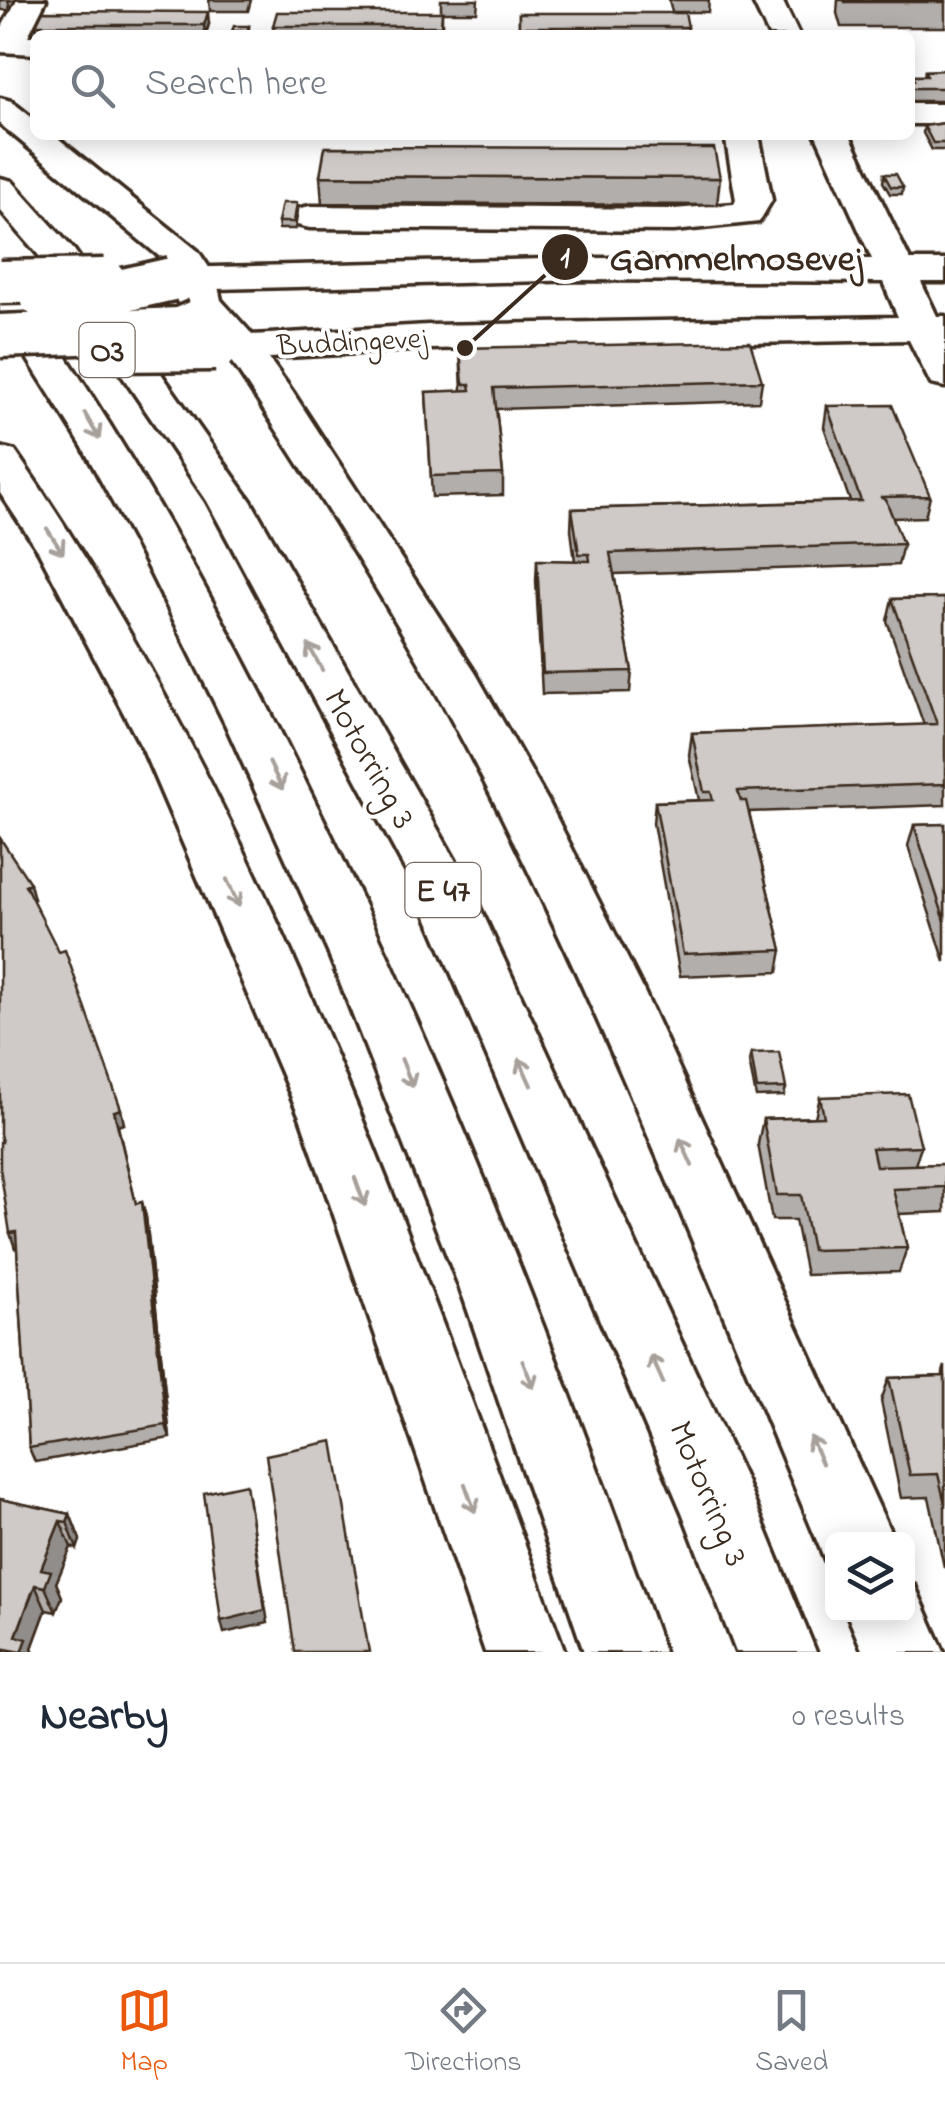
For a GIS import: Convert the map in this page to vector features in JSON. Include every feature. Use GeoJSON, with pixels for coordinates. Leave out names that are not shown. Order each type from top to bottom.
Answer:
{"type":"FeatureCollection","features":[{"type":"Feature","properties":{"kind":"main road"},"geometry":{"type":"LineString","coordinates":[[30,45],[8,45],[31,0]]}},
{"type":"Feature","properties":{"kind":"main road"},"geometry":{"type":"LineString","coordinates":[[767,0],[782,30]]}},
{"type":"Feature","properties":{"kind":"main road"},"geometry":{"type":"LineString","coordinates":[[0,108],[30,132]]}},
{"type":"Feature","properties":{"kind":"main road"},"geometry":{"type":"LineString","coordinates":[[915,114],[945,114]]}},
{"type":"Feature","properties":{"kind":"main road"},"geometry":{"type":"LineString","coordinates":[[39,140],[185,259],[204,312],[406,597],[521,802],[626,1015],[852,1532]]}},
{"type":"Feature","properties":{"kind":"main road"},"geometry":{"type":"LineString","coordinates":[[310,216],[689,220],[746,214],[754,200],[743,140]]}},
{"type":"Feature","properties":{"kind":"main road"},"geometry":{"type":"LineString","coordinates":[[835,140],[893,269],[933,328],[945,375]]}},
{"type":"Feature","properties":{"kind":"main road","name":"Motorring 3"},"geometry":{"type":"LineString","coordinates":[[0,188],[62,258],[229,501],[442,886],[719,1508],[776,1652]]}},
{"type":"Feature","properties":{"kind":"main road","name":"Buddingevej"},"geometry":{"type":"LineString","coordinates":[[0,352],[204,312],[585,269],[945,271]]}},
{"type":"Feature","properties":{"kind":"main road"},"geometry":{"type":"LineString","coordinates":[[0,284],[60,369],[178,576],[334,894],[547,1421],[624,1652]]}},
{"type":"Feature","properties":{"kind":"main road","name":"Buddingevej"},"geometry":{"type":"LineString","coordinates":[[0,284],[204,312],[428,336],[933,328]]}},
{"type":"Feature","properties":{"kind":"main road"},"geometry":{"type":"LineString","coordinates":[[0,298],[102,295],[204,312]]}},
{"type":"Feature","properties":{"kind":"main road"},"geometry":{"type":"LineString","coordinates":[[0,336],[180,330],[204,312]]}},
{"type":"Feature","properties":{"kind":"main road"},"geometry":{"type":"LineString","coordinates":[[0,460],[62,552],[168,750],[332,1117],[525,1652]]}},
{"type":"Feature","properties":{"kind":"main road"},"geometry":{"type":"LineString","coordinates":[[891,1622],[904,1652]]}},
{"type":"Feature","properties":{"kind":"building"},"geometry":{"type":"Polygon","coordinates":[[[945,0],[945,2],[845,2],[945,0]]]}},
{"type":"Feature","properties":{"kind":"building"},"geometry":{"type":"Polygon","coordinates":[[[43,11],[208,12],[204,25],[36,25],[43,11]]]}},
{"type":"Feature","properties":{"kind":"building"},"geometry":{"type":"Polygon","coordinates":[[[277,12],[442,12],[441,26],[273,26],[277,12]]]}},
{"type":"Feature","properties":{"kind":"building"},"geometry":{"type":"Polygon","coordinates":[[[519,13],[685,13],[688,27],[519,27],[519,13]]]}},
{"type":"Feature","properties":{"kind":"building"},"geometry":{"type":"Polygon","coordinates":[[[945,70],[945,88],[915,88],[915,76],[927,76],[925,71],[945,70]]]}},
{"type":"Feature","properties":{"kind":"building"},"geometry":{"type":"Polygon","coordinates":[[[945,123],[945,143],[933,143],[924,126],[945,123]]]}},
{"type":"Feature","properties":{"kind":"building"},"geometry":{"type":"Polygon","coordinates":[[[325,147],[714,148],[720,178],[320,176],[325,147]]]}},
{"type":"Feature","properties":{"kind":"building"},"geometry":{"type":"Polygon","coordinates":[[[884,174],[896,174],[903,187],[891,187],[884,174]]]}},
{"type":"Feature","properties":{"kind":"building"},"geometry":{"type":"Polygon","coordinates":[[[282,203],[297,203],[294,222],[278,222],[282,203]]]}},
{"type":"Feature","properties":{"kind":"building"},"geometry":{"type":"Polygon","coordinates":[[[750,342],[762,381],[494,388],[503,474],[431,476],[426,392],[471,390],[470,384],[463,384],[460,348],[750,342]]]}},
{"type":"Feature","properties":{"kind":"building"},"geometry":{"type":"Polygon","coordinates":[[[892,405],[930,496],[880,497],[886,500],[903,544],[610,553],[632,671],[543,673],[537,560],[590,561],[589,554],[579,554],[572,509],[861,501],[827,406],[892,405]]]}},
{"type":"Feature","properties":{"kind":"building"},"geometry":{"type":"Polygon","coordinates":[[[945,598],[945,784],[738,791],[741,801],[746,801],[782,950],[683,954],[655,802],[713,800],[711,792],[704,792],[692,733],[937,724],[892,599],[945,598]]]}},
{"type":"Feature","properties":{"kind":"building"},"geometry":{"type":"Polygon","coordinates":[[[945,824],[945,921],[914,825],[945,824]]]}},
{"type":"Feature","properties":{"kind":"building"},"geometry":{"type":"Polygon","coordinates":[[[0,838],[30,883],[25,885],[59,952],[65,950],[121,1109],[114,1111],[136,1204],[142,1202],[166,1425],[29,1448],[16,1232],[10,1233],[0,1168],[0,838]]]}},
{"type":"Feature","properties":{"kind":"building"},"geometry":{"type":"Polygon","coordinates":[[[779,1052],[786,1088],[757,1089],[751,1053],[779,1052]]]}},
{"type":"Feature","properties":{"kind":"building"},"geometry":{"type":"Polygon","coordinates":[[[908,1094],[921,1146],[872,1148],[876,1166],[945,1164],[945,1187],[893,1189],[907,1248],[812,1250],[801,1195],[777,1195],[763,1119],[824,1117],[820,1097],[908,1094]]]}},
{"type":"Feature","properties":{"kind":"building"},"geometry":{"type":"Polygon","coordinates":[[[945,1376],[945,1504],[938,1474],[910,1475],[889,1378],[945,1376]]]}},
{"type":"Feature","properties":{"kind":"building"},"geometry":{"type":"Polygon","coordinates":[[[333,1441],[369,1652],[295,1652],[266,1455],[333,1441]]]}},
{"type":"Feature","properties":{"kind":"building"},"geometry":{"type":"Polygon","coordinates":[[[246,1484],[265,1610],[221,1621],[204,1493],[246,1484]]]}},
{"type":"Feature","properties":{"kind":"building"},"geometry":{"type":"Polygon","coordinates":[[[0,1499],[70,1514],[67,1522],[60,1521],[41,1569],[51,1571],[45,1587],[35,1585],[16,1636],[27,1639],[22,1652],[0,1648],[0,1499]]]}},
{"type":"Feature","properties":{"kind":"place","name":"Gammelmosevej"},"geometry":{"type":"Point","coordinates":[465,348]}}]}
